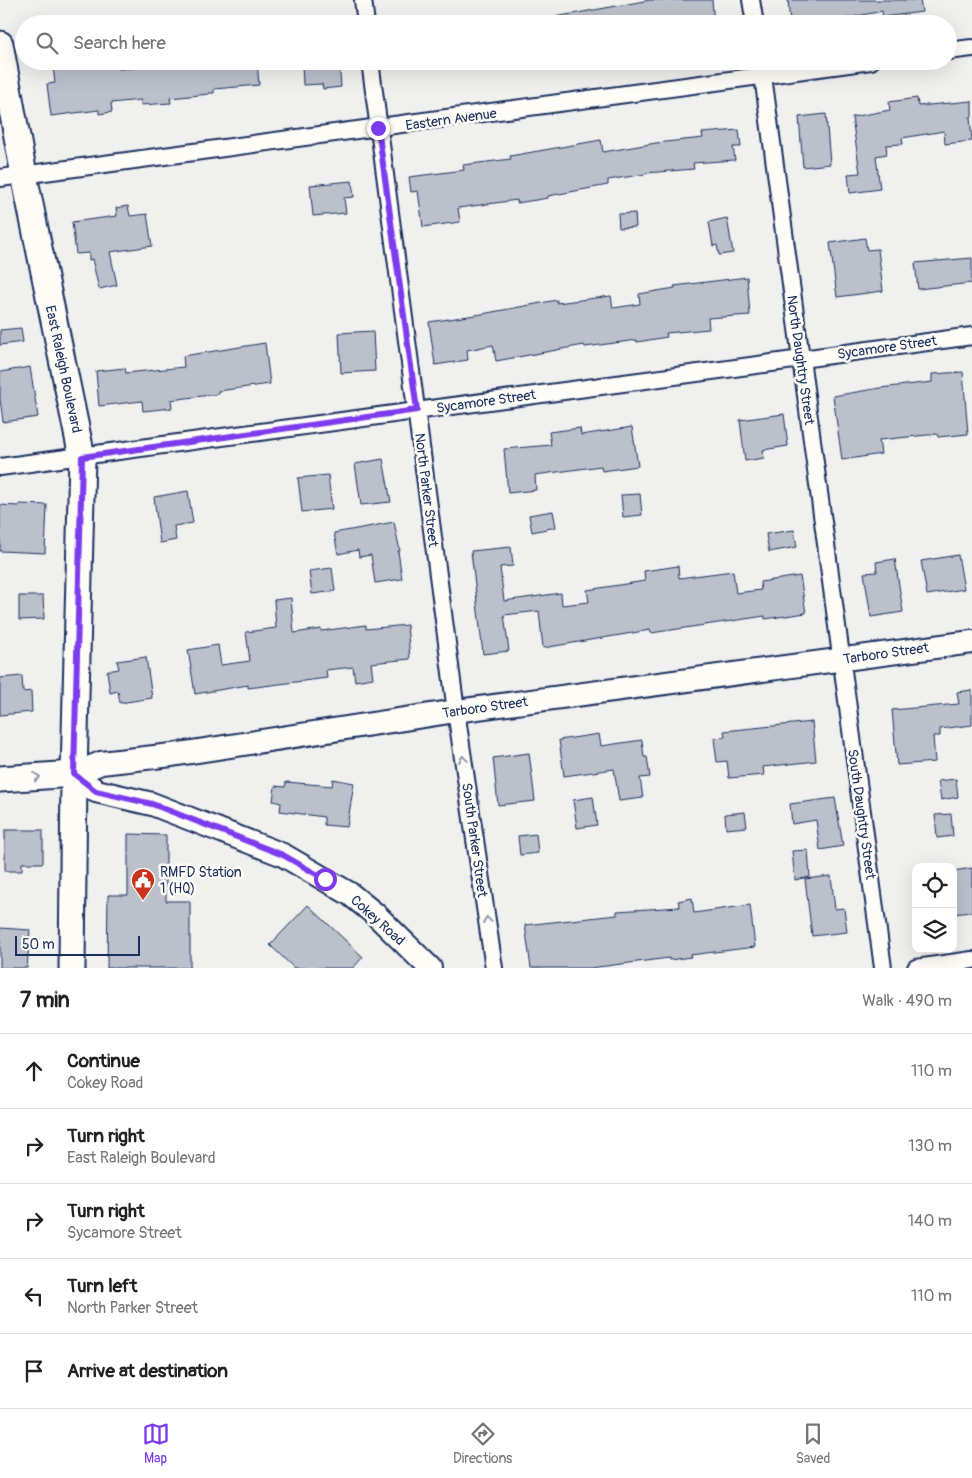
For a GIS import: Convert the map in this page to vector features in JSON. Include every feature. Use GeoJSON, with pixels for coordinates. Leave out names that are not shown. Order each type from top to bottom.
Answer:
{"type":"FeatureCollection","features":[{"type":"Feature","properties":{"kind":"main road","name":"East Raleigh Boulevard"},"geometry":{"type":"LineString","coordinates":[[0,44],[12,176],[82,457],[74,774],[72,968]]}},
{"type":"Feature","properties":{"kind":"main road","name":"Tarboro Street"},"geometry":{"type":"LineString","coordinates":[[0,779],[74,774]]}},
{"type":"Feature","properties":{"kind":"street"},"geometry":{"type":"LineString","coordinates":[[363,0],[365,15]]}},
{"type":"Feature","properties":{"kind":"street"},"geometry":{"type":"LineString","coordinates":[[751,0],[754,15]]}},
{"type":"Feature","properties":{"kind":"street"},"geometry":{"type":"LineString","coordinates":[[957,50],[972,48]]}},
{"type":"Feature","properties":{"kind":"street","name":"North Parker Street"},"geometry":{"type":"LineString","coordinates":[[371,70],[456,711]]}},
{"type":"Feature","properties":{"kind":"street","name":"Eastern Avenue"},"geometry":{"type":"LineString","coordinates":[[12,176],[378,128],[749,70]]}},
{"type":"Feature","properties":{"kind":"street","name":"North Daughtry Street"},"geometry":{"type":"LineString","coordinates":[[762,70],[842,659]]}},
{"type":"Feature","properties":{"kind":"street","name":"Sycamore Street"},"geometry":{"type":"LineString","coordinates":[[0,467],[972,336]]}},
{"type":"Feature","properties":{"kind":"street","name":"Tarboro Street"},"geometry":{"type":"LineString","coordinates":[[74,774],[101,762],[172,755],[456,711],[972,642]]}},
{"type":"Feature","properties":{"kind":"street","name":"South Daughtry Street"},"geometry":{"type":"LineString","coordinates":[[842,659],[883,968]]}},
{"type":"Feature","properties":{"kind":"street","name":"South Parker Street"},"geometry":{"type":"LineString","coordinates":[[456,711],[494,968]]}},
{"type":"Feature","properties":{"kind":"street","name":"Cokey Road"},"geometry":{"type":"LineString","coordinates":[[74,774],[96,791],[152,804],[283,855],[350,894],[375,914],[430,968]]}},
{"type":"Feature","properties":{"kind":"street"},"geometry":{"type":"LineString","coordinates":[[916,968],[972,960]]}},
{"type":"Feature","properties":{"kind":"building"},"geometry":{"type":"Polygon","coordinates":[[[650,0],[712,0],[713,15],[566,15],[650,0]]]}},
{"type":"Feature","properties":{"kind":"building"},"geometry":{"type":"Polygon","coordinates":[[[788,0],[920,0],[922,12],[899,15],[883,15],[882,11],[863,15],[789,15],[788,0]]]}},
{"type":"Feature","properties":{"kind":"building"},"geometry":{"type":"Polygon","coordinates":[[[53,70],[258,70],[259,85],[214,89],[214,93],[170,98],[171,103],[141,105],[141,100],[111,103],[112,112],[99,114],[99,110],[51,116],[47,84],[55,83],[53,70]]]}},
{"type":"Feature","properties":{"kind":"building"},"geometry":{"type":"Polygon","coordinates":[[[302,70],[340,70],[341,87],[323,89],[322,84],[303,85],[302,70]]]}},
{"type":"Feature","properties":{"kind":"building"},"geometry":{"type":"Polygon","coordinates":[[[917,98],[918,106],[972,101],[972,117],[970,117],[972,141],[945,144],[944,131],[902,138],[903,144],[886,145],[887,154],[876,156],[880,189],[850,193],[848,174],[860,173],[852,117],[890,110],[889,102],[917,98]]]}},
{"type":"Feature","properties":{"kind":"building"},"geometry":{"type":"Polygon","coordinates":[[[826,114],[830,164],[803,167],[799,117],[826,114]]]}},
{"type":"Feature","properties":{"kind":"building"},"geometry":{"type":"Polygon","coordinates":[[[739,130],[741,147],[733,147],[735,160],[693,163],[694,169],[646,173],[608,180],[608,185],[548,196],[548,198],[517,203],[517,200],[458,208],[460,222],[423,227],[418,191],[411,192],[409,177],[464,170],[463,165],[511,159],[510,156],[601,140],[603,152],[656,143],[703,138],[702,133],[739,130]]]}},
{"type":"Feature","properties":{"kind":"building"},"geometry":{"type":"Polygon","coordinates":[[[352,181],[354,197],[344,198],[346,213],[313,216],[310,185],[352,181]]]}},
{"type":"Feature","properties":{"kind":"building"},"geometry":{"type":"Polygon","coordinates":[[[128,206],[130,216],[147,214],[152,246],[110,252],[117,285],[99,289],[92,259],[89,260],[89,253],[76,254],[72,222],[117,216],[116,208],[128,206]]]}},
{"type":"Feature","properties":{"kind":"building"},"geometry":{"type":"Polygon","coordinates":[[[635,213],[636,227],[619,228],[618,214],[635,213]]]}},
{"type":"Feature","properties":{"kind":"building"},"geometry":{"type":"Polygon","coordinates":[[[727,218],[733,253],[719,255],[717,245],[713,246],[709,222],[727,218]]]}},
{"type":"Feature","properties":{"kind":"building"},"geometry":{"type":"Polygon","coordinates":[[[865,238],[867,250],[878,249],[883,291],[837,297],[830,243],[865,238]]]}},
{"type":"Feature","properties":{"kind":"building"},"geometry":{"type":"Polygon","coordinates":[[[972,258],[972,283],[918,289],[915,263],[972,258]]]}},
{"type":"Feature","properties":{"kind":"building"},"geometry":{"type":"Polygon","coordinates":[[[747,277],[750,315],[708,318],[709,329],[666,333],[667,337],[637,342],[637,340],[585,347],[584,345],[496,361],[493,345],[467,350],[468,360],[435,365],[429,322],[557,300],[557,303],[611,296],[613,308],[640,304],[639,294],[675,288],[674,286],[747,277]]]}},
{"type":"Feature","properties":{"kind":"building"},"geometry":{"type":"Polygon","coordinates":[[[21,328],[23,342],[0,345],[0,330],[21,328]]]}},
{"type":"Feature","properties":{"kind":"building"},"geometry":{"type":"Polygon","coordinates":[[[373,331],[375,371],[341,373],[339,333],[373,331]]]}},
{"type":"Feature","properties":{"kind":"building"},"geometry":{"type":"Polygon","coordinates":[[[265,343],[270,384],[218,391],[218,394],[171,400],[172,408],[143,411],[142,401],[99,406],[96,371],[125,368],[126,373],[184,367],[183,356],[265,343]]]}},
{"type":"Feature","properties":{"kind":"building"},"geometry":{"type":"Polygon","coordinates":[[[30,367],[38,417],[3,422],[0,399],[0,372],[30,367]]]}},
{"type":"Feature","properties":{"kind":"building"},"geometry":{"type":"Polygon","coordinates":[[[963,372],[968,434],[938,437],[937,434],[879,440],[881,454],[842,460],[833,396],[932,382],[932,374],[963,372]]]}},
{"type":"Feature","properties":{"kind":"building"},"geometry":{"type":"Polygon","coordinates":[[[784,414],[788,446],[763,450],[764,458],[745,461],[740,420],[784,414]]]}},
{"type":"Feature","properties":{"kind":"building"},"geometry":{"type":"Polygon","coordinates":[[[632,427],[638,466],[602,471],[601,466],[535,475],[536,490],[508,493],[504,449],[551,445],[549,432],[580,428],[581,435],[632,427]]]}},
{"type":"Feature","properties":{"kind":"building"},"geometry":{"type":"Polygon","coordinates":[[[383,459],[391,502],[361,505],[355,464],[383,459]]]}},
{"type":"Feature","properties":{"kind":"building"},"geometry":{"type":"Polygon","coordinates":[[[328,475],[332,509],[302,512],[298,478],[328,475]]]}},
{"type":"Feature","properties":{"kind":"building"},"geometry":{"type":"Polygon","coordinates":[[[188,491],[193,523],[174,526],[176,540],[160,543],[154,497],[188,491]]]}},
{"type":"Feature","properties":{"kind":"building"},"geometry":{"type":"Polygon","coordinates":[[[640,494],[642,515],[623,517],[621,495],[640,494]]]}},
{"type":"Feature","properties":{"kind":"building"},"geometry":{"type":"Polygon","coordinates":[[[19,504],[47,505],[45,553],[0,551],[0,505],[19,506],[19,504]]]}},
{"type":"Feature","properties":{"kind":"building"},"geometry":{"type":"Polygon","coordinates":[[[553,511],[556,527],[532,532],[529,515],[553,511]]]}},
{"type":"Feature","properties":{"kind":"building"},"geometry":{"type":"Polygon","coordinates":[[[394,522],[400,551],[398,551],[402,579],[375,583],[371,555],[359,557],[358,550],[338,554],[334,533],[394,522]]]}},
{"type":"Feature","properties":{"kind":"building"},"geometry":{"type":"Polygon","coordinates":[[[794,530],[797,547],[769,552],[766,534],[794,530]]]}},
{"type":"Feature","properties":{"kind":"building"},"geometry":{"type":"Polygon","coordinates":[[[511,547],[513,566],[500,567],[504,601],[561,593],[562,605],[589,602],[587,590],[645,581],[644,571],[678,566],[679,578],[733,571],[736,593],[761,590],[760,582],[800,576],[806,613],[765,619],[765,616],[651,633],[650,630],[543,648],[539,611],[504,615],[509,651],[483,654],[471,551],[511,547]]]}},
{"type":"Feature","properties":{"kind":"building"},"geometry":{"type":"Polygon","coordinates":[[[958,555],[964,589],[927,595],[921,561],[958,555]]]}},
{"type":"Feature","properties":{"kind":"building"},"geometry":{"type":"Polygon","coordinates":[[[895,559],[903,612],[871,617],[864,573],[877,572],[876,562],[895,559]]]}},
{"type":"Feature","properties":{"kind":"building"},"geometry":{"type":"Polygon","coordinates":[[[332,568],[335,591],[312,594],[309,571],[332,568]]]}},
{"type":"Feature","properties":{"kind":"building"},"geometry":{"type":"Polygon","coordinates":[[[19,596],[43,596],[44,619],[19,620],[19,596]]]}},
{"type":"Feature","properties":{"kind":"building"},"geometry":{"type":"Polygon","coordinates":[[[291,598],[294,633],[366,625],[366,629],[407,625],[410,659],[371,663],[373,678],[355,681],[353,667],[326,670],[327,678],[248,688],[248,685],[195,694],[188,650],[218,645],[221,665],[250,661],[246,632],[276,628],[274,600],[291,598]]]}},
{"type":"Feature","properties":{"kind":"building"},"geometry":{"type":"Polygon","coordinates":[[[146,657],[152,698],[120,703],[118,691],[110,693],[107,671],[119,669],[117,661],[146,657]]]}},
{"type":"Feature","properties":{"kind":"building"},"geometry":{"type":"Polygon","coordinates":[[[22,676],[23,692],[31,691],[32,712],[0,715],[0,678],[22,676]]]}},
{"type":"Feature","properties":{"kind":"building"},"geometry":{"type":"Polygon","coordinates":[[[972,690],[972,725],[940,729],[940,736],[933,736],[935,762],[897,765],[892,710],[959,704],[957,692],[972,690]]]}},
{"type":"Feature","properties":{"kind":"building"},"geometry":{"type":"Polygon","coordinates":[[[812,722],[816,761],[763,767],[764,775],[729,778],[727,761],[717,762],[714,738],[725,737],[724,731],[812,722]]]}},
{"type":"Feature","properties":{"kind":"building"},"geometry":{"type":"Polygon","coordinates":[[[599,734],[601,746],[642,740],[644,757],[647,757],[650,777],[640,778],[643,798],[619,801],[614,769],[564,776],[559,740],[599,734]]]}},
{"type":"Feature","properties":{"kind":"building"},"geometry":{"type":"Polygon","coordinates":[[[529,753],[535,801],[498,805],[493,758],[529,753]]]}},
{"type":"Feature","properties":{"kind":"building"},"geometry":{"type":"Polygon","coordinates":[[[333,779],[354,783],[347,827],[324,825],[324,817],[280,811],[281,803],[273,801],[275,786],[285,787],[286,782],[332,786],[333,779]]]}},
{"type":"Feature","properties":{"kind":"building"},"geometry":{"type":"Polygon","coordinates":[[[956,779],[958,797],[941,800],[938,781],[956,779]]]}},
{"type":"Feature","properties":{"kind":"building"},"geometry":{"type":"Polygon","coordinates":[[[593,797],[597,825],[577,828],[573,800],[593,797]]]}},
{"type":"Feature","properties":{"kind":"building"},"geometry":{"type":"Polygon","coordinates":[[[835,798],[843,846],[820,850],[816,820],[792,824],[790,804],[835,798]]]}},
{"type":"Feature","properties":{"kind":"building"},"geometry":{"type":"Polygon","coordinates":[[[745,812],[747,827],[726,829],[725,814],[745,812]]]}},
{"type":"Feature","properties":{"kind":"building"},"geometry":{"type":"Polygon","coordinates":[[[951,814],[953,836],[937,838],[935,815],[951,814]]]}},
{"type":"Feature","properties":{"kind":"building"},"geometry":{"type":"Polygon","coordinates":[[[5,830],[43,830],[43,863],[22,863],[22,871],[5,871],[5,830]]]}},
{"type":"Feature","properties":{"kind":"building","name":"RMFD Station 1 (HQ)"},"geometry":{"type":"Polygon","coordinates":[[[128,834],[166,835],[166,901],[190,901],[190,968],[107,968],[108,895],[128,895],[128,834]]]}},
{"type":"Feature","properties":{"kind":"building"},"geometry":{"type":"Polygon","coordinates":[[[536,834],[538,853],[520,855],[518,836],[536,834]]]}},
{"type":"Feature","properties":{"kind":"building"},"geometry":{"type":"Polygon","coordinates":[[[808,850],[810,877],[795,880],[792,851],[808,850]]]}},
{"type":"Feature","properties":{"kind":"building"},"geometry":{"type":"Polygon","coordinates":[[[972,868],[972,912],[957,914],[957,870],[972,868]]]}},
{"type":"Feature","properties":{"kind":"building"},"geometry":{"type":"Polygon","coordinates":[[[831,876],[835,909],[844,908],[847,932],[812,936],[805,879],[831,876]]]}},
{"type":"Feature","properties":{"kind":"building"},"geometry":{"type":"Polygon","coordinates":[[[692,898],[694,913],[750,905],[755,947],[690,955],[691,957],[669,960],[669,958],[590,968],[531,968],[525,925],[617,915],[617,911],[680,907],[678,901],[692,898]]]}},
{"type":"Feature","properties":{"kind":"building"},"geometry":{"type":"Polygon","coordinates":[[[308,905],[363,957],[353,968],[294,968],[270,945],[308,905]]]}},
{"type":"Feature","properties":{"kind":"building"},"geometry":{"type":"Polygon","coordinates":[[[0,928],[30,930],[27,968],[0,968],[0,928]]]}},
{"type":"Feature","properties":{"kind":"place","name":"RMFD Station 1 (HQ)"},"geometry":{"type":"Point","coordinates":[143,901]}},
{"type":"Feature","properties":{"kind":"route"},"geometry":{"type":"LineString","coordinates":[[325,879],[283,855],[152,804],[96,791],[74,774],[82,457],[417,410],[378,128]]}}]}
